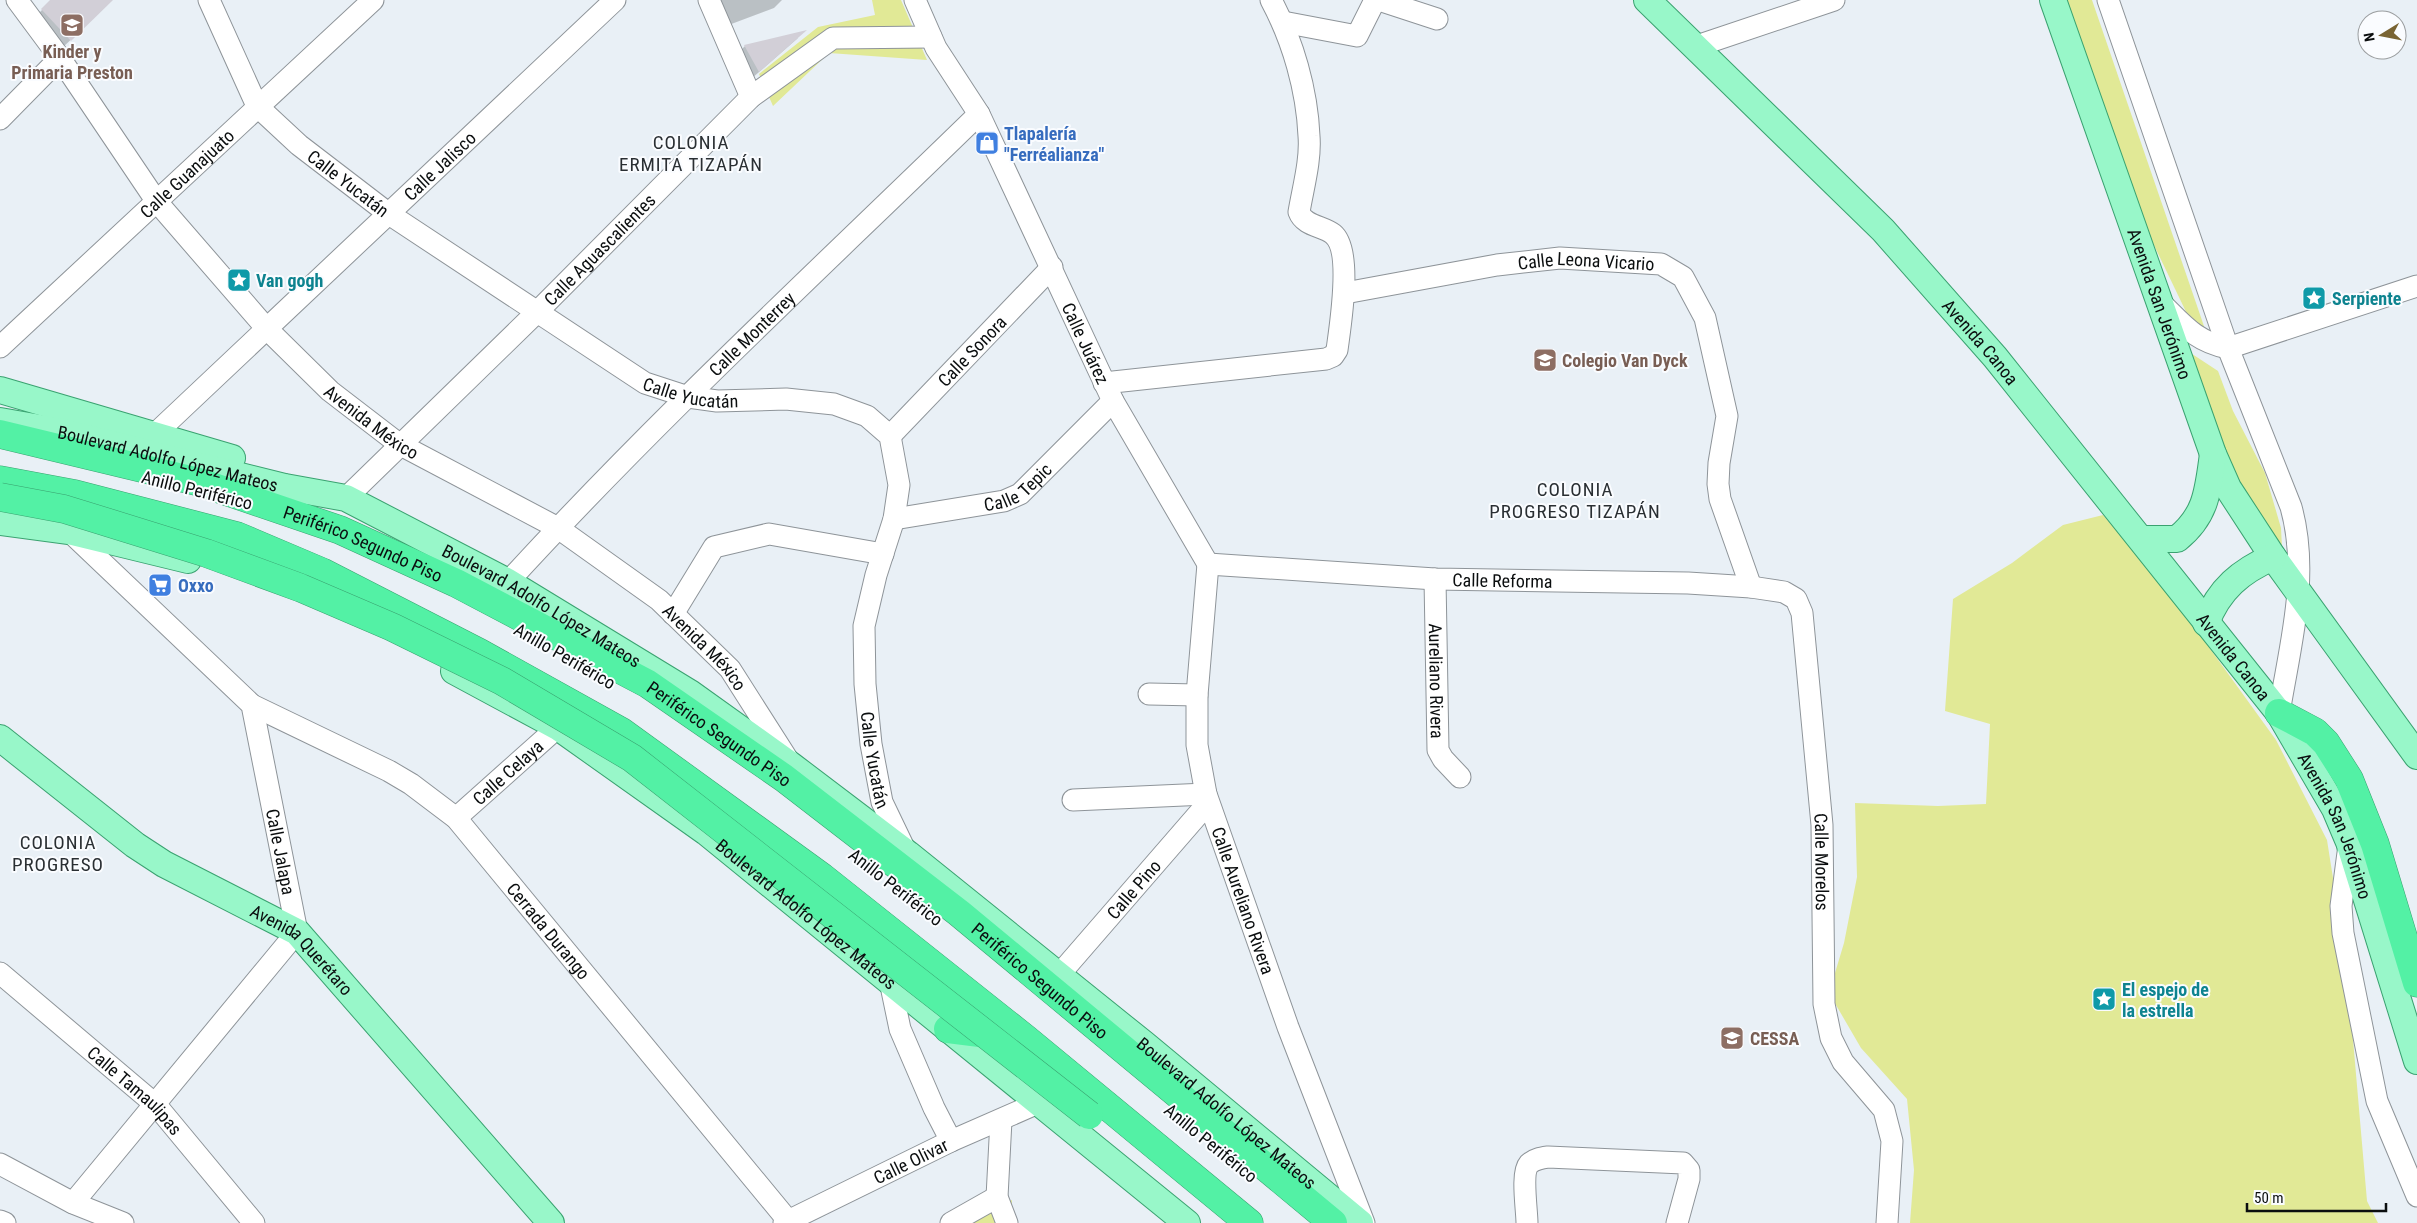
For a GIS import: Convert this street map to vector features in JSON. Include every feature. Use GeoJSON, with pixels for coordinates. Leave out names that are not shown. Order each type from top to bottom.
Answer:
{"type":"FeatureCollection","features":[{"type":"Feature","properties":{"kind":"highway","name":"Periférico Segundo Piso"},"geometry":{"type":"LineString","coordinates":[[0,434],[198,482],[340,530],[456,583],[648,684],[784,778],[958,913],[1333,1223]]}},
{"type":"Feature","properties":{"kind":"highway","name":"Anillo Periférico"},"geometry":{"type":"LineString","coordinates":[[0,446],[96,465],[260,506],[425,578],[594,670],[784,799],[963,940],[1309,1223]]}},
{"type":"Feature","properties":{"kind":"highway","name":"Anillo Periférico"},"geometry":{"type":"LineString","coordinates":[[0,480],[75,494],[237,536],[322,572],[480,653],[622,732],[822,878],[1026,1039],[1248,1223]]}},
{"type":"Feature","properties":{"kind":"highway"},"geometry":{"type":"LineString","coordinates":[[0,497],[74,512],[206,553],[310,592],[392,627],[502,681],[632,758],[1089,1115],[1220,1223]]}},
{"type":"Feature","properties":{"kind":"highway"},"geometry":{"type":"LineString","coordinates":[[2279,713],[2315,732],[2326,743],[2349,779],[2375,844],[2417,983]]}},
{"type":"Feature","properties":{"kind":"highway"},"geometry":{"type":"LineString","coordinates":[[948,1029],[1026,1039]]}},
{"type":"Feature","properties":{"kind":"main road","name":"Avenida Canoa"},"geometry":{"type":"LineString","coordinates":[[1647,0],[1697,46],[1883,230],[1995,357],[2279,713]]}},
{"type":"Feature","properties":{"kind":"main road","name":"Avenida San Jerónimo"},"geometry":{"type":"LineString","coordinates":[[2052,0],[2213,454],[2228,488],[2273,556],[2386,716],[2417,756]]}},
{"type":"Feature","properties":{"kind":"main road"},"geometry":{"type":"LineString","coordinates":[[1,390],[198,446],[346,498]]}},
{"type":"Feature","properties":{"kind":"main road","name":"Boulevard Adolfo López Mateos"},"geometry":{"type":"LineString","coordinates":[[0,421],[63,432],[285,487],[346,498],[508,582],[690,693],[792,766],[908,854],[1144,1044],[1360,1223]]}},
{"type":"Feature","properties":{"kind":"main road"},"geometry":{"type":"LineString","coordinates":[[2142,539],[2166,541],[2177,539],[2194,523],[2206,501],[2213,454]]}},
{"type":"Feature","properties":{"kind":"main road","name":"Boulevard Adolfo López Mateos"},"geometry":{"type":"LineString","coordinates":[[0,522],[69,530],[185,559],[320,607],[451,670],[558,727],[706,832],[1187,1223]]}},
{"type":"Feature","properties":{"kind":"main road"},"geometry":{"type":"LineString","coordinates":[[2206,622],[2212,608],[2230,583],[2241,573],[2273,556]]}},
{"type":"Feature","properties":{"kind":"main road","name":"Avenida San Jerónimo"},"geometry":{"type":"LineString","coordinates":[[2279,713],[2335,809],[2349,842],[2417,1061]]}},
{"type":"Feature","properties":{"kind":"main road","name":"Avenida Querétaro"},"geometry":{"type":"LineString","coordinates":[[0,738],[135,845],[164,864],[298,932],[551,1223]]}},
{"type":"Feature","properties":{"kind":"street","name":"Avenida México"},"geometry":{"type":"LineString","coordinates":[[17,0],[60,58],[156,202],[267,329],[330,391],[399,444],[558,528],[659,600],[730,669],[792,766]]}},
{"type":"Feature","properties":{"kind":"street","name":"Calle Yucatán"},"geometry":{"type":"LineString","coordinates":[[209,0],[257,106],[299,145],[389,214],[645,383],[688,397],[717,401],[786,399],[834,404],[867,416],[890,436],[899,485],[894,519],[864,626],[865,684],[871,744],[882,802],[908,854]]}},
{"type":"Feature","properties":{"kind":"street","name":"Calle Guanajuato"},"geometry":{"type":"LineString","coordinates":[[0,346],[373,0]]}},
{"type":"Feature","properties":{"kind":"street","name":"Calle Jalisco"},"geometry":{"type":"LineString","coordinates":[[155,434],[615,0]]}},
{"type":"Feature","properties":{"kind":"street"},"geometry":{"type":"LineString","coordinates":[[709,0],[751,97]]}},
{"type":"Feature","properties":{"kind":"street","name":"Calle Juárez"},"geometry":{"type":"LineString","coordinates":[[915,0],[936,48],[979,114],[1109,392],[1208,564]]}},
{"type":"Feature","properties":{"kind":"street"},"geometry":{"type":"LineString","coordinates":[[1109,392],[1326,359],[1333,356],[1337,350],[1345,293],[1340,244],[1333,234],[1304,220],[1299,212],[1310,136],[1301,80],[1283,22],[1271,0]]}},
{"type":"Feature","properties":{"kind":"street"},"geometry":{"type":"LineString","coordinates":[[1283,22],[1357,36],[1375,0]]}},
{"type":"Feature","properties":{"kind":"street"},"geometry":{"type":"LineString","coordinates":[[1379,0],[1436,19]]}},
{"type":"Feature","properties":{"kind":"street"},"geometry":{"type":"LineString","coordinates":[[1697,46],[1834,0]]}},
{"type":"Feature","properties":{"kind":"street"},"geometry":{"type":"LineString","coordinates":[[2108,0],[2228,348],[2291,507],[2300,544],[2299,592],[2279,713]]}},
{"type":"Feature","properties":{"kind":"street","name":"Calle Aguascalientes"},"geometry":{"type":"LineString","coordinates":[[346,498],[399,444],[537,312],[751,97],[833,38],[931,38]]}},
{"type":"Feature","properties":{"kind":"street"},"geometry":{"type":"LineString","coordinates":[[0,118],[60,58]]}},
{"type":"Feature","properties":{"kind":"street","name":"Calle Monterrey"},"geometry":{"type":"LineString","coordinates":[[508,582],[558,528],[688,397],[979,114]]}},
{"type":"Feature","properties":{"kind":"street","name":"Calle Leona Vicario"},"geometry":{"type":"LineString","coordinates":[[1345,293],[1496,266],[1560,258],[1661,264],[1683,277],[1706,318],[1727,416],[1719,463],[1718,484],[1720,499],[1751,586]]}},
{"type":"Feature","properties":{"kind":"street","name":"Calle Sonora"},"geometry":{"type":"LineString","coordinates":[[890,436],[1052,267]]}},
{"type":"Feature","properties":{"kind":"street"},"geometry":{"type":"LineString","coordinates":[[2159,300],[2194,335],[2210,344],[2228,348],[2417,286]]}},
{"type":"Feature","properties":{"kind":"street","name":"Calle Tepic"},"geometry":{"type":"LineString","coordinates":[[894,519],[1013,498],[1020,494],[1109,392]]}},
{"type":"Feature","properties":{"kind":"street"},"geometry":{"type":"LineString","coordinates":[[69,530],[252,705]]}},
{"type":"Feature","properties":{"kind":"street"},"geometry":{"type":"LineString","coordinates":[[673,614],[714,547],[769,534],[883,554]]}},
{"type":"Feature","properties":{"kind":"street","name":"Calle Reforma"},"geometry":{"type":"LineString","coordinates":[[1208,564],[1435,579],[1688,583],[1751,586],[1784,592],[1796,598]]}},
{"type":"Feature","properties":{"kind":"street","name":"Calle Aureliano Rivera"},"geometry":{"type":"LineString","coordinates":[[1208,564],[1197,695],[1197,746],[1207,798],[1288,1027],[1364,1223]]}},
{"type":"Feature","properties":{"kind":"street","name":"Aureliano Rivera"},"geometry":{"type":"LineString","coordinates":[[1435,579],[1438,750],[1443,759],[1460,777]]}},
{"type":"Feature","properties":{"kind":"street","name":"Calle Morelos"},"geometry":{"type":"LineString","coordinates":[[1796,598],[1802,613],[1822,824],[1824,1004],[1831,1038],[1843,1062],[1884,1110],[1892,1141],[1887,1223]]}},
{"type":"Feature","properties":{"kind":"street"},"geometry":{"type":"LineString","coordinates":[[1149,694],[1197,695]]}},
{"type":"Feature","properties":{"kind":"street","name":"Cerrada Durango"},"geometry":{"type":"LineString","coordinates":[[252,705],[389,771],[411,784],[456,818],[788,1222]]}},
{"type":"Feature","properties":{"kind":"street","name":"Calle Jalapa"},"geometry":{"type":"LineString","coordinates":[[252,705],[298,932]]}},
{"type":"Feature","properties":{"kind":"street","name":"Calle Celaya"},"geometry":{"type":"LineString","coordinates":[[456,818],[558,727]]}},
{"type":"Feature","properties":{"kind":"street"},"geometry":{"type":"LineString","coordinates":[[1073,800],[1207,798]]}},
{"type":"Feature","properties":{"kind":"street","name":"Calle Pino"},"geometry":{"type":"LineString","coordinates":[[1058,976],[1207,798]]}},
{"type":"Feature","properties":{"kind":"street"},"geometry":{"type":"LineString","coordinates":[[2349,842],[2341,906],[2343,933],[2377,1101],[2417,1196]]}},
{"type":"Feature","properties":{"kind":"street"},"geometry":{"type":"LineString","coordinates":[[72,1202],[156,1105],[298,932]]}},
{"type":"Feature","properties":{"kind":"street","name":"Calle Tamaulipas"},"geometry":{"type":"LineString","coordinates":[[0,973],[156,1105],[254,1223]]}},
{"type":"Feature","properties":{"kind":"street"},"geometry":{"type":"LineString","coordinates":[[890,981],[900,1029],[934,1108],[951,1141]]}},
{"type":"Feature","properties":{"kind":"street","name":"Calle Olivar"},"geometry":{"type":"LineString","coordinates":[[788,1222],[951,1141],[1038,1103]]}},
{"type":"Feature","properties":{"kind":"street"},"geometry":{"type":"LineString","coordinates":[[1002,1120],[997,1197],[1005,1221]]}},
{"type":"Feature","properties":{"kind":"street"},"geometry":{"type":"LineString","coordinates":[[1527,1223],[1525,1174],[1528,1165],[1536,1160],[1548,1157],[1682,1163],[1689,1170],[1689,1179],[1677,1223]]}},
{"type":"Feature","properties":{"kind":"street"},"geometry":{"type":"LineString","coordinates":[[0,1164],[72,1202],[123,1223]]}},
{"type":"Feature","properties":{"kind":"street"},"geometry":{"type":"LineString","coordinates":[[950,1223],[997,1197]]}},
{"type":"Feature","properties":{"kind":"street"},"geometry":{"type":"LineString","coordinates":[[72,1202],[83,1223]]}},
{"type":"Feature","properties":{"kind":"street"},"geometry":{"type":"LineString","coordinates":[[0,1220],[5,1223]]}},
{"type":"Feature","properties":{"kind":"green space"},"geometry":{"type":"Polygon","coordinates":[[[872,0],[901,0],[927,60],[829,53],[773,106],[759,74],[818,27],[875,15],[872,0]]]}},
{"type":"Feature","properties":{"kind":"green space"},"geometry":{"type":"Polygon","coordinates":[[[2066,0],[2092,0],[2206,332],[2189,318],[2152,241],[2066,0]]]}},
{"type":"Feature","properties":{"kind":"green space"},"geometry":{"type":"Polygon","coordinates":[[[2183,348],[2218,371],[2233,411],[2265,473],[2281,528],[2282,548],[2237,488],[2183,348]]]}},
{"type":"Feature","properties":{"kind":"green space"},"geometry":{"type":"Polygon","coordinates":[[[2103,515],[2164,585],[2276,740],[2327,840],[2341,929],[2352,1028],[2367,1201],[2378,1223],[1910,1223],[1914,1170],[1907,1099],[1861,1048],[1829,993],[1844,943],[1857,877],[1855,803],[1938,806],[1986,804],[1990,724],[1945,711],[1953,599],[2012,563],[2063,525],[2103,515]]]}},
{"type":"Feature","properties":{"kind":"green space"},"geometry":{"type":"Polygon","coordinates":[[[1012,1200],[1010,1223],[963,1223],[1012,1200]]]}},
{"type":"Feature","properties":{"kind":"building","name":"Kinder y Primaria Preston"},"geometry":{"type":"Polygon","coordinates":[[[50,0],[113,0],[71,41],[41,9],[50,0]]]}},
{"type":"Feature","properties":{"kind":"building"},"geometry":{"type":"Polygon","coordinates":[[[807,30],[759,72],[744,45],[807,30]]]}},
{"type":"Feature","properties":{"kind":"place","name":"Kinder y Primaria Preston"},"geometry":{"type":"Point","coordinates":[72,25]}},
{"type":"Feature","properties":{"kind":"place","name":"Tlapalería \"Ferréalianza\""},"geometry":{"type":"Point","coordinates":[987,143]}},
{"type":"Feature","properties":{"kind":"place","name":"Van gogh"},"geometry":{"type":"Point","coordinates":[239,280]}},
{"type":"Feature","properties":{"kind":"place","name":"Serpiente"},"geometry":{"type":"Point","coordinates":[2314,298]}},
{"type":"Feature","properties":{"kind":"place","name":"Colegio Van Dyck"},"geometry":{"type":"Point","coordinates":[1545,360]}},
{"type":"Feature","properties":{"kind":"place","name":"Oxxo"},"geometry":{"type":"Point","coordinates":[160,585]}},
{"type":"Feature","properties":{"kind":"place","name":"El espejo de la estrella"},"geometry":{"type":"Point","coordinates":[2104,999]}},
{"type":"Feature","properties":{"kind":"place","name":"CESSA"},"geometry":{"type":"Point","coordinates":[1732,1038]}},
{"type":"Feature","properties":{"kind":"district","name":"COLONIA ERMITA TIZAPÁN"},"geometry":{"type":"Point","coordinates":[691,153]}},
{"type":"Feature","properties":{"kind":"district","name":"COLONIA PROGRESO TIZAPÁN"},"geometry":{"type":"Point","coordinates":[1575,500]}},
{"type":"Feature","properties":{"kind":"district","name":"COLONIA PROGRESO"},"geometry":{"type":"Point","coordinates":[58,853]}}]}
